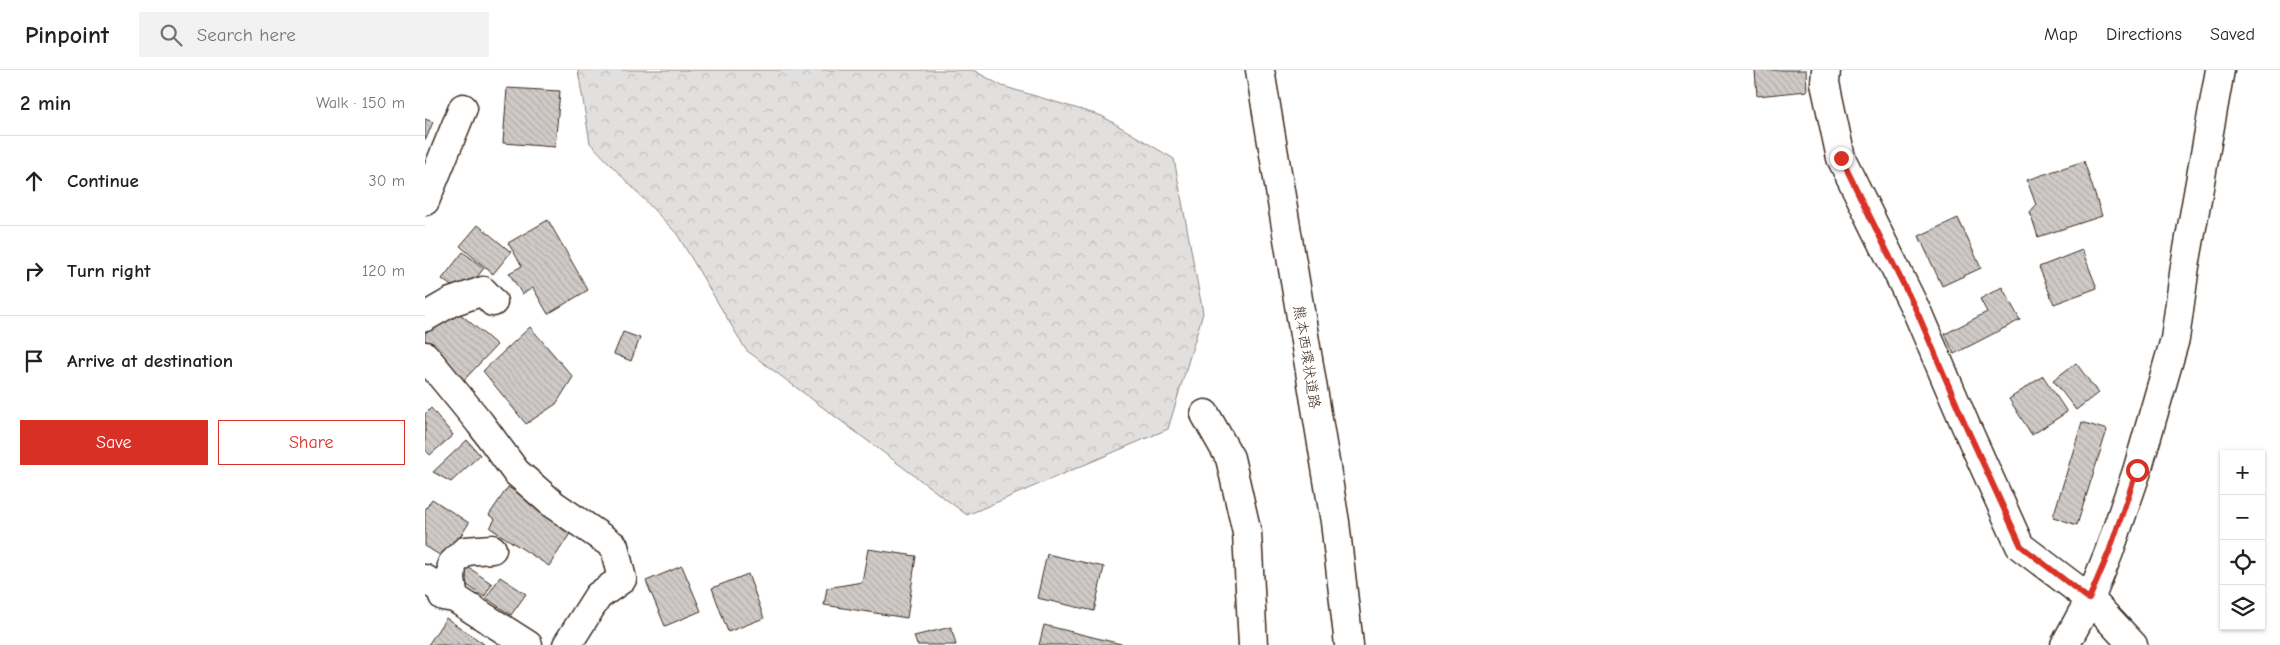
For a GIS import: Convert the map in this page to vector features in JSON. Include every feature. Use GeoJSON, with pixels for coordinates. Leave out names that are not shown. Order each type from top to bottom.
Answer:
{"type":"FeatureCollection","features":[{"type":"Feature","properties":{"kind":"main road","name":"熊本西環状道路"},"geometry":{"type":"LineString","coordinates":[[1260,70],[1335,522],[1349,645]]}},
{"type":"Feature","properties":{"kind":"main road"},"geometry":{"type":"LineString","coordinates":[[1826,70],[1825,82],[1841,158],[1918,314],[1965,424],[2021,546],[2089,599],[2133,645]]}},
{"type":"Feature","properties":{"kind":"main road"},"geometry":{"type":"LineString","coordinates":[[2065,645],[2089,599],[2109,552],[2137,470],[2175,338],[2185,266],[2220,70]]}},
{"type":"Feature","properties":{"kind":"main road"},"geometry":{"type":"LineString","coordinates":[[425,201],[463,108]]}},
{"type":"Feature","properties":{"kind":"main road"},"geometry":{"type":"LineString","coordinates":[[425,317],[451,302],[483,291],[493,302]]}},
{"type":"Feature","properties":{"kind":"main road"},"geometry":{"type":"LineString","coordinates":[[425,356],[468,408],[516,472],[554,505],[614,546],[622,579],[598,596],[567,645]]}},
{"type":"Feature","properties":{"kind":"main road"},"geometry":{"type":"LineString","coordinates":[[1205,414],[1230,458],[1247,533],[1253,645]]}},
{"type":"Feature","properties":{"kind":"main road"},"geometry":{"type":"LineString","coordinates":[[454,598],[451,580],[452,564],[465,551],[492,549]]}},
{"type":"Feature","properties":{"kind":"main road"},"geometry":{"type":"LineString","coordinates":[[425,579],[528,645]]}},
{"type":"Feature","properties":{"kind":"main road"},"geometry":{"type":"LineString","coordinates":[[425,593],[454,598]]}},
{"type":"Feature","properties":{"kind":"green space"},"geometry":{"type":"Polygon","coordinates":[[[578,70],[973,70],[1002,86],[1102,116],[1174,159],[1203,313],[1168,429],[967,515],[746,350],[677,234],[590,143],[578,70]]]}},
{"type":"Feature","properties":{"kind":"building"},"geometry":{"type":"Polygon","coordinates":[[[1755,70],[1806,70],[1807,91],[1757,96],[1755,70]]]}},
{"type":"Feature","properties":{"kind":"building"},"geometry":{"type":"Polygon","coordinates":[[[507,88],[560,91],[555,147],[503,143],[507,88]]]}},
{"type":"Feature","properties":{"kind":"building"},"geometry":{"type":"Polygon","coordinates":[[[425,119],[433,122],[426,139],[425,139],[425,119]]]}},
{"type":"Feature","properties":{"kind":"building"},"geometry":{"type":"Polygon","coordinates":[[[2084,161],[2102,216],[2038,237],[2030,212],[2036,205],[2027,180],[2084,161]]]}},
{"type":"Feature","properties":{"kind":"building"},"geometry":{"type":"Polygon","coordinates":[[[1958,218],[1981,268],[1942,286],[1919,236],[1958,218]]]}},
{"type":"Feature","properties":{"kind":"building"},"geometry":{"type":"Polygon","coordinates":[[[548,220],[588,290],[548,314],[533,288],[522,294],[509,273],[522,266],[508,243],[548,220]]]}},
{"type":"Feature","properties":{"kind":"building"},"geometry":{"type":"Polygon","coordinates":[[[478,225],[511,252],[493,274],[460,246],[478,225]]]}},
{"type":"Feature","properties":{"kind":"building"},"geometry":{"type":"Polygon","coordinates":[[[2082,250],[2097,288],[2054,304],[2039,267],[2082,250]]]}},
{"type":"Feature","properties":{"kind":"building"},"geometry":{"type":"Polygon","coordinates":[[[463,252],[484,268],[463,295],[442,279],[463,252]]]}},
{"type":"Feature","properties":{"kind":"building"},"geometry":{"type":"Polygon","coordinates":[[[2002,287],[2020,320],[1954,354],[1945,334],[1987,312],[1980,299],[2002,287]]]}},
{"type":"Feature","properties":{"kind":"building"},"geometry":{"type":"Polygon","coordinates":[[[451,306],[497,345],[463,381],[425,344],[425,330],[451,306]]]}},
{"type":"Feature","properties":{"kind":"building"},"geometry":{"type":"Polygon","coordinates":[[[530,327],[573,377],[556,404],[526,424],[483,371],[530,327]]]}},
{"type":"Feature","properties":{"kind":"building"},"geometry":{"type":"Polygon","coordinates":[[[623,332],[640,338],[631,361],[614,354],[623,332]]]}},
{"type":"Feature","properties":{"kind":"building"},"geometry":{"type":"Polygon","coordinates":[[[2076,363],[2098,393],[2076,410],[2053,380],[2076,363]]]}},
{"type":"Feature","properties":{"kind":"building"},"geometry":{"type":"Polygon","coordinates":[[[2043,376],[2067,412],[2032,435],[2009,399],[2043,376]]]}},
{"type":"Feature","properties":{"kind":"building"},"geometry":{"type":"Polygon","coordinates":[[[431,408],[453,435],[430,455],[425,449],[425,414],[431,408]]]}},
{"type":"Feature","properties":{"kind":"building"},"geometry":{"type":"Polygon","coordinates":[[[2082,422],[2107,430],[2077,525],[2053,517],[2082,422]]]}},
{"type":"Feature","properties":{"kind":"building"},"geometry":{"type":"Polygon","coordinates":[[[467,440],[480,455],[451,482],[433,472],[467,440]]]}},
{"type":"Feature","properties":{"kind":"building"},"geometry":{"type":"Polygon","coordinates":[[[508,487],[573,529],[549,566],[490,528],[495,519],[489,515],[508,487]]]}},
{"type":"Feature","properties":{"kind":"building"},"geometry":{"type":"Polygon","coordinates":[[[432,499],[469,523],[446,559],[425,546],[425,510],[432,499]]]}},
{"type":"Feature","properties":{"kind":"building"},"geometry":{"type":"Polygon","coordinates":[[[868,549],[916,556],[907,618],[824,605],[827,588],[862,582],[868,549]]]}},
{"type":"Feature","properties":{"kind":"building"},"geometry":{"type":"Polygon","coordinates":[[[1047,554],[1104,567],[1094,611],[1037,598],[1047,554]]]}},
{"type":"Feature","properties":{"kind":"building"},"geometry":{"type":"Polygon","coordinates":[[[682,566],[701,611],[665,626],[646,581],[682,566]]]}},
{"type":"Feature","properties":{"kind":"building"},"geometry":{"type":"Polygon","coordinates":[[[468,567],[492,584],[484,597],[460,580],[468,567]]]}},
{"type":"Feature","properties":{"kind":"building"},"geometry":{"type":"Polygon","coordinates":[[[748,574],[764,618],[728,632],[712,588],[748,574]]]}},
{"type":"Feature","properties":{"kind":"building"},"geometry":{"type":"Polygon","coordinates":[[[500,577],[526,594],[511,615],[486,598],[500,577]]]}},
{"type":"Feature","properties":{"kind":"building"},"geometry":{"type":"Polygon","coordinates":[[[446,618],[484,644],[484,645],[428,645],[446,618]]]}},
{"type":"Feature","properties":{"kind":"building"},"geometry":{"type":"Polygon","coordinates":[[[1044,625],[1125,645],[1039,645],[1044,625]]]}},
{"type":"Feature","properties":{"kind":"building"},"geometry":{"type":"Polygon","coordinates":[[[951,627],[956,645],[917,645],[914,636],[951,627]]]}},
{"type":"Feature","properties":{"kind":"route"},"geometry":{"type":"LineString","coordinates":[[1841,158],[1918,314],[1965,424],[2021,546],[2089,599],[2109,552],[2137,470]]}}]}
